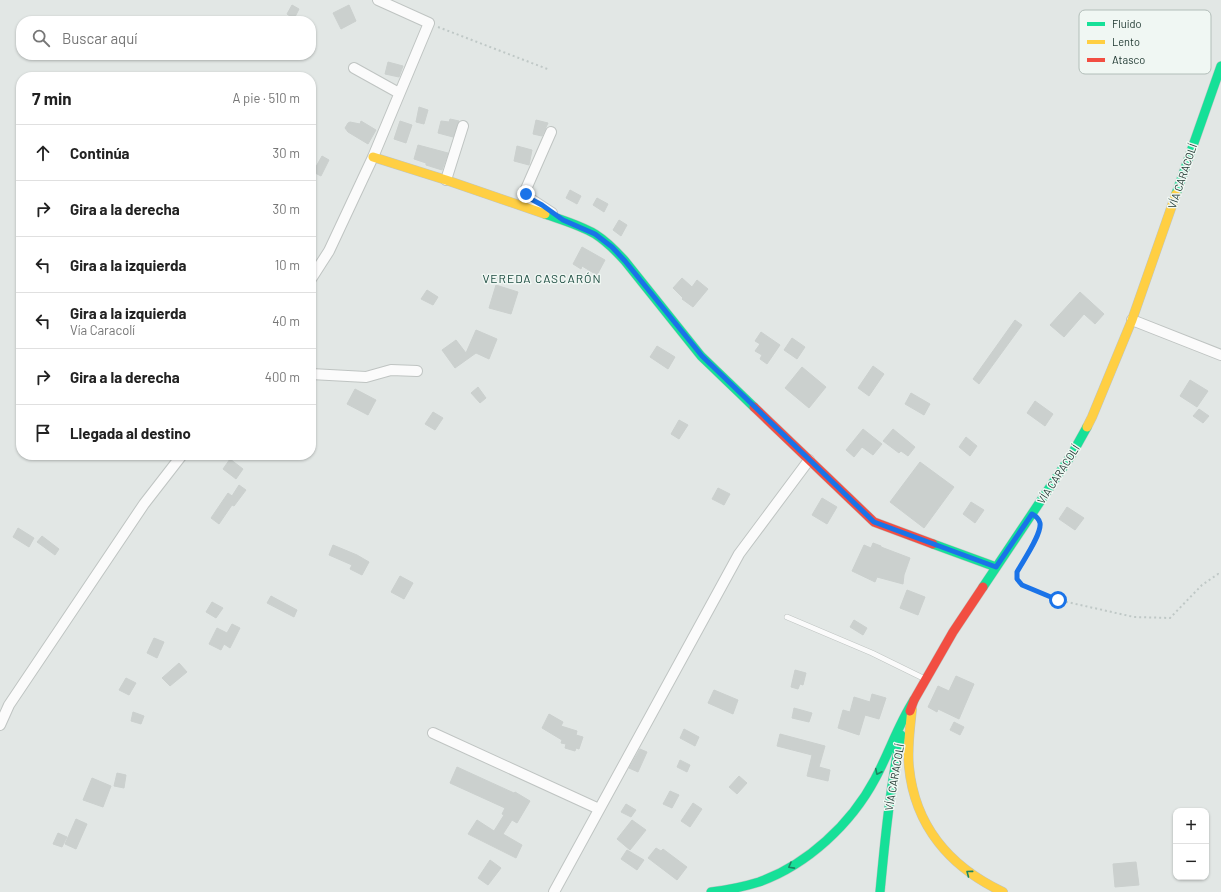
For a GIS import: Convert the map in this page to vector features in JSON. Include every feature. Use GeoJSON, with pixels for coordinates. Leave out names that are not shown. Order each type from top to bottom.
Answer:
{"type":"FeatureCollection","features":[{"type":"Feature","properties":{"kind":"main road","name":"VÍA CARACOLÍ"},"geometry":{"type":"LineString","coordinates":[[880,892],[886,827],[895,762],[902,734],[914,700],[953,632],[1072,454],[1092,417],[1132,320],[1221,66]]}},
{"type":"Feature","properties":{"kind":"main road"},"geometry":{"type":"LineString","coordinates":[[373,157],[563,220],[595,234],[612,247],[625,261],[702,356],[874,522],[996,567]]}},
{"type":"Feature","properties":{"kind":"main road"},"geometry":{"type":"LineString","coordinates":[[711,892],[747,885],[773,876],[795,864],[818,848],[837,831],[856,810],[872,786],[898,727],[914,700]]}},
{"type":"Feature","properties":{"kind":"main road"},"geometry":{"type":"LineString","coordinates":[[914,700],[908,745],[909,768],[913,790],[920,811],[930,831],[959,866],[977,879],[1003,892]]}},
{"type":"Feature","properties":{"kind":"street"},"geometry":{"type":"LineString","coordinates":[[316,271],[329,251],[373,157],[430,23],[378,0]]}},
{"type":"Feature","properties":{"kind":"street"},"geometry":{"type":"LineString","coordinates":[[354,68],[400,93]]}},
{"type":"Feature","properties":{"kind":"street"},"geometry":{"type":"LineString","coordinates":[[446,180],[463,126]]}},
{"type":"Feature","properties":{"kind":"street"},"geometry":{"type":"LineString","coordinates":[[551,132],[526,189],[526,194],[529,198],[563,220]]}},
{"type":"Feature","properties":{"kind":"street"},"geometry":{"type":"LineString","coordinates":[[1132,320],[1221,355]]}},
{"type":"Feature","properties":{"kind":"street"},"geometry":{"type":"LineString","coordinates":[[316,374],[366,377],[392,370],[418,371]]}},
{"type":"Feature","properties":{"kind":"street"},"geometry":{"type":"LineString","coordinates":[[0,725],[9,705],[144,504],[178,460]]}},
{"type":"Feature","properties":{"kind":"street"},"geometry":{"type":"LineString","coordinates":[[554,892],[739,554],[809,460]]}},
{"type":"Feature","properties":{"kind":"street"},"geometry":{"type":"LineString","coordinates":[[433,733],[599,809]]}},
{"type":"Feature","properties":{"kind":"lane"},"geometry":{"type":"LineString","coordinates":[[787,617],[872,653],[926,679]]}},
{"type":"Feature","properties":{"kind":"path"},"geometry":{"type":"LineString","coordinates":[[430,23],[550,70]]}},
{"type":"Feature","properties":{"kind":"path"},"geometry":{"type":"LineString","coordinates":[[1032,514],[1038,518],[1040,532],[1017,572],[1017,579],[1022,585],[1058,600],[1134,617],[1170,618],[1202,585],[1218,574],[1221,575]]}},
{"type":"Feature","properties":{"kind":"building"},"geometry":{"type":"Polygon","coordinates":[[[292,5],[299,9],[296,16],[290,16],[287,14],[292,5]]]}},
{"type":"Feature","properties":{"kind":"building"},"geometry":{"type":"Polygon","coordinates":[[[349,5],[356,21],[341,29],[333,13],[349,5]]]}},
{"type":"Feature","properties":{"kind":"building"},"geometry":{"type":"Polygon","coordinates":[[[388,62],[403,66],[399,77],[385,74],[388,62]]]}},
{"type":"Feature","properties":{"kind":"building"},"geometry":{"type":"Polygon","coordinates":[[[419,107],[428,110],[424,124],[416,122],[419,107]]]}},
{"type":"Feature","properties":{"kind":"building"},"geometry":{"type":"Polygon","coordinates":[[[450,119],[459,121],[453,137],[438,133],[441,121],[449,122],[450,119]]]}},
{"type":"Feature","properties":{"kind":"building"},"geometry":{"type":"Polygon","coordinates":[[[536,120],[548,123],[542,136],[533,134],[536,120]]]}},
{"type":"Feature","properties":{"kind":"building"},"geometry":{"type":"Polygon","coordinates":[[[361,121],[376,130],[368,144],[348,132],[345,128],[350,122],[360,124],[361,121]]]}},
{"type":"Feature","properties":{"kind":"building"},"geometry":{"type":"Polygon","coordinates":[[[400,121],[412,125],[406,143],[394,139],[400,121]]]}},
{"type":"Feature","properties":{"kind":"building"},"geometry":{"type":"Polygon","coordinates":[[[418,145],[448,153],[442,170],[414,159],[418,145]]]}},
{"type":"Feature","properties":{"kind":"building"},"geometry":{"type":"Polygon","coordinates":[[[517,146],[532,150],[529,165],[514,161],[517,146]]]}},
{"type":"Feature","properties":{"kind":"building"},"geometry":{"type":"Polygon","coordinates":[[[322,156],[329,160],[321,176],[316,174],[316,167],[322,156]]]}},
{"type":"Feature","properties":{"kind":"building"},"geometry":{"type":"Polygon","coordinates":[[[570,190],[581,196],[577,204],[566,198],[570,190]]]}},
{"type":"Feature","properties":{"kind":"building"},"geometry":{"type":"Polygon","coordinates":[[[597,198],[608,204],[604,212],[593,205],[597,198]]]}},
{"type":"Feature","properties":{"kind":"building"},"geometry":{"type":"Polygon","coordinates":[[[619,220],[627,225],[621,236],[613,230],[619,220]]]}},
{"type":"Feature","properties":{"kind":"building"},"geometry":{"type":"Polygon","coordinates":[[[582,247],[605,260],[597,275],[582,266],[581,269],[573,264],[582,247]]]}},
{"type":"Feature","properties":{"kind":"building"},"geometry":{"type":"Polygon","coordinates":[[[682,278],[692,287],[697,280],[708,289],[693,307],[682,299],[683,298],[673,288],[682,278]]]}},
{"type":"Feature","properties":{"kind":"building"},"geometry":{"type":"Polygon","coordinates":[[[496,285],[518,292],[511,314],[489,308],[496,285]]]}},
{"type":"Feature","properties":{"kind":"building"},"geometry":{"type":"Polygon","coordinates":[[[427,290],[438,297],[433,305],[421,299],[427,290]]]}},
{"type":"Feature","properties":{"kind":"building"},"geometry":{"type":"Polygon","coordinates":[[[1080,292],[1104,314],[1095,324],[1084,314],[1064,337],[1050,325],[1080,292]]]}},
{"type":"Feature","properties":{"kind":"building"},"geometry":{"type":"Polygon","coordinates":[[[1015,320],[1022,325],[979,384],[973,379],[1015,320]]]}},
{"type":"Feature","properties":{"kind":"building"},"geometry":{"type":"Polygon","coordinates":[[[476,330],[497,339],[489,359],[476,353],[455,368],[442,350],[456,340],[466,353],[476,330]]]}},
{"type":"Feature","properties":{"kind":"building"},"geometry":{"type":"Polygon","coordinates":[[[761,332],[780,345],[767,364],[760,359],[762,355],[755,351],[760,344],[755,341],[761,332]]]}},
{"type":"Feature","properties":{"kind":"building"},"geometry":{"type":"Polygon","coordinates":[[[792,338],[805,347],[797,359],[784,350],[792,338]]]}},
{"type":"Feature","properties":{"kind":"building"},"geometry":{"type":"Polygon","coordinates":[[[657,346],[675,357],[668,369],[650,357],[657,346]]]}},
{"type":"Feature","properties":{"kind":"building"},"geometry":{"type":"Polygon","coordinates":[[[873,366],[884,374],[869,396],[858,388],[873,366]]]}},
{"type":"Feature","properties":{"kind":"building"},"geometry":{"type":"Polygon","coordinates":[[[802,367],[826,387],[809,408],[785,388],[802,367]]]}},
{"type":"Feature","properties":{"kind":"building"},"geometry":{"type":"Polygon","coordinates":[[[1190,380],[1208,391],[1197,407],[1180,396],[1190,380]]]}},
{"type":"Feature","properties":{"kind":"building"},"geometry":{"type":"Polygon","coordinates":[[[478,387],[486,398],[480,403],[471,393],[478,387]]]}},
{"type":"Feature","properties":{"kind":"building"},"geometry":{"type":"Polygon","coordinates":[[[355,389],[376,400],[368,415],[347,404],[355,389]]]}},
{"type":"Feature","properties":{"kind":"building"},"geometry":{"type":"Polygon","coordinates":[[[911,393],[930,404],[924,415],[905,404],[911,393]]]}},
{"type":"Feature","properties":{"kind":"building"},"geometry":{"type":"Polygon","coordinates":[[[1035,401],[1053,414],[1045,426],[1027,413],[1035,401]]]}},
{"type":"Feature","properties":{"kind":"building"},"geometry":{"type":"Polygon","coordinates":[[[1199,409],[1209,416],[1203,423],[1193,416],[1199,409]]]}},
{"type":"Feature","properties":{"kind":"building"},"geometry":{"type":"Polygon","coordinates":[[[433,412],[443,418],[435,430],[425,424],[433,412]]]}},
{"type":"Feature","properties":{"kind":"building"},"geometry":{"type":"Polygon","coordinates":[[[679,420],[688,425],[679,439],[671,434],[679,420]]]}},
{"type":"Feature","properties":{"kind":"building"},"geometry":{"type":"Polygon","coordinates":[[[863,429],[882,444],[873,455],[862,447],[854,457],[846,450],[863,429]]]}},
{"type":"Feature","properties":{"kind":"building"},"geometry":{"type":"Polygon","coordinates":[[[893,429],[915,447],[908,456],[901,451],[899,453],[883,441],[893,429]]]}},
{"type":"Feature","properties":{"kind":"building"},"geometry":{"type":"Polygon","coordinates":[[[966,437],[977,446],[970,456],[959,447],[966,437]]]}},
{"type":"Feature","properties":{"kind":"building"},"geometry":{"type":"Polygon","coordinates":[[[229,460],[231,460],[243,469],[236,479],[223,469],[229,460]]]}},
{"type":"Feature","properties":{"kind":"building"},"geometry":{"type":"Polygon","coordinates":[[[920,462],[954,487],[924,528],[890,502],[920,462]]]}},
{"type":"Feature","properties":{"kind":"building"},"geometry":{"type":"Polygon","coordinates":[[[239,485],[246,490],[234,506],[232,505],[219,524],[211,518],[228,493],[232,496],[239,485]]]}},
{"type":"Feature","properties":{"kind":"building"},"geometry":{"type":"Polygon","coordinates":[[[718,488],[730,494],[724,505],[712,499],[718,488]]]}},
{"type":"Feature","properties":{"kind":"building"},"geometry":{"type":"Polygon","coordinates":[[[822,498],[837,507],[827,524],[812,515],[822,498]]]}},
{"type":"Feature","properties":{"kind":"building"},"geometry":{"type":"Polygon","coordinates":[[[971,502],[984,510],[975,523],[963,514],[971,502]]]}},
{"type":"Feature","properties":{"kind":"building"},"geometry":{"type":"Polygon","coordinates":[[[1067,507],[1084,518],[1075,530],[1059,519],[1067,507]]]}},
{"type":"Feature","properties":{"kind":"building"},"geometry":{"type":"Polygon","coordinates":[[[18,528],[34,538],[29,547],[13,537],[18,528]]]}},
{"type":"Feature","properties":{"kind":"building"},"geometry":{"type":"Polygon","coordinates":[[[42,536],[59,549],[55,555],[37,542],[42,536]]]}},
{"type":"Feature","properties":{"kind":"building"},"geometry":{"type":"Polygon","coordinates":[[[873,543],[910,558],[904,575],[903,584],[877,577],[875,582],[852,571],[864,545],[871,548],[873,543]]]}},
{"type":"Feature","properties":{"kind":"building"},"geometry":{"type":"Polygon","coordinates":[[[333,545],[357,555],[369,562],[362,575],[350,569],[352,565],[329,555],[333,545]]]}},
{"type":"Feature","properties":{"kind":"building"},"geometry":{"type":"Polygon","coordinates":[[[400,576],[413,583],[404,599],[391,592],[400,576]]]}},
{"type":"Feature","properties":{"kind":"building"},"geometry":{"type":"Polygon","coordinates":[[[907,590],[925,597],[918,615],[900,608],[907,590]]]}},
{"type":"Feature","properties":{"kind":"building"},"geometry":{"type":"Polygon","coordinates":[[[271,596],[297,610],[294,617],[267,603],[271,596]]]}},
{"type":"Feature","properties":{"kind":"building"},"geometry":{"type":"Polygon","coordinates":[[[212,602],[223,608],[216,618],[206,612],[212,602]]]}},
{"type":"Feature","properties":{"kind":"building"},"geometry":{"type":"Polygon","coordinates":[[[854,620],[867,628],[863,635],[850,627],[854,620]]]}},
{"type":"Feature","properties":{"kind":"building"},"geometry":{"type":"Polygon","coordinates":[[[232,624],[240,628],[230,648],[224,644],[221,650],[209,644],[217,628],[227,633],[232,624]]]}},
{"type":"Feature","properties":{"kind":"building"},"geometry":{"type":"Polygon","coordinates":[[[154,638],[164,642],[157,658],[147,653],[154,638]]]}},
{"type":"Feature","properties":{"kind":"building"},"geometry":{"type":"Polygon","coordinates":[[[179,663],[187,672],[170,686],[162,678],[179,663]]]}},
{"type":"Feature","properties":{"kind":"building"},"geometry":{"type":"Polygon","coordinates":[[[795,670],[806,673],[803,685],[800,684],[798,689],[791,687],[795,670]]]}},
{"type":"Feature","properties":{"kind":"building"},"geometry":{"type":"Polygon","coordinates":[[[956,676],[974,684],[959,719],[938,709],[937,712],[928,707],[938,686],[949,691],[956,676]]]}},
{"type":"Feature","properties":{"kind":"building"},"geometry":{"type":"Polygon","coordinates":[[[126,678],[136,683],[129,695],[119,690],[126,678]]]}},
{"type":"Feature","properties":{"kind":"building"},"geometry":{"type":"Polygon","coordinates":[[[714,690],[738,700],[733,714],[708,703],[714,690]]]}},
{"type":"Feature","properties":{"kind":"building"},"geometry":{"type":"Polygon","coordinates":[[[872,694],[886,698],[879,719],[865,715],[859,735],[838,728],[843,710],[850,712],[854,697],[870,702],[872,694]]]}},
{"type":"Feature","properties":{"kind":"building"},"geometry":{"type":"Polygon","coordinates":[[[794,708],[812,713],[809,722],[792,718],[794,708]]]}},
{"type":"Feature","properties":{"kind":"building"},"geometry":{"type":"Polygon","coordinates":[[[133,712],[144,716],[141,724],[131,721],[133,712]]]}},
{"type":"Feature","properties":{"kind":"building"},"geometry":{"type":"Polygon","coordinates":[[[549,714],[563,722],[561,726],[577,731],[576,735],[583,737],[579,749],[576,748],[575,751],[565,748],[566,744],[561,743],[562,740],[542,728],[549,714]]]}},
{"type":"Feature","properties":{"kind":"building"},"geometry":{"type":"Polygon","coordinates":[[[954,722],[964,727],[960,735],[950,730],[954,722]]]}},
{"type":"Feature","properties":{"kind":"building"},"geometry":{"type":"Polygon","coordinates":[[[684,729],[699,737],[695,746],[680,738],[684,729]]]}},
{"type":"Feature","properties":{"kind":"building"},"geometry":{"type":"Polygon","coordinates":[[[780,734],[825,746],[819,767],[830,770],[828,781],[807,776],[812,755],[777,746],[780,734]]]}},
{"type":"Feature","properties":{"kind":"building"},"geometry":{"type":"Polygon","coordinates":[[[640,749],[647,752],[638,772],[629,768],[640,749]]]}},
{"type":"Feature","properties":{"kind":"building"},"geometry":{"type":"Polygon","coordinates":[[[680,760],[690,765],[687,772],[677,767],[680,760]]]}},
{"type":"Feature","properties":{"kind":"building"},"geometry":{"type":"Polygon","coordinates":[[[457,767],[514,793],[515,792],[530,801],[517,823],[512,820],[503,834],[522,845],[516,858],[468,834],[477,820],[494,831],[504,815],[502,814],[505,808],[450,783],[457,767]]]}},
{"type":"Feature","properties":{"kind":"building"},"geometry":{"type":"Polygon","coordinates":[[[117,773],[126,775],[124,788],[114,786],[117,773]]]}},
{"type":"Feature","properties":{"kind":"building"},"geometry":{"type":"Polygon","coordinates":[[[739,776],[747,783],[737,794],[729,787],[739,776]]]}},
{"type":"Feature","properties":{"kind":"building"},"geometry":{"type":"Polygon","coordinates":[[[92,778],[111,786],[103,807],[83,800],[92,778]]]}},
{"type":"Feature","properties":{"kind":"building"},"geometry":{"type":"Polygon","coordinates":[[[670,791],[679,795],[672,808],[663,804],[670,791]]]}},
{"type":"Feature","properties":{"kind":"building"},"geometry":{"type":"Polygon","coordinates":[[[693,803],[702,809],[690,827],[681,821],[693,803]]]}},
{"type":"Feature","properties":{"kind":"building"},"geometry":{"type":"Polygon","coordinates":[[[626,804],[636,810],[631,817],[621,812],[626,804]]]}},
{"type":"Feature","properties":{"kind":"building"},"geometry":{"type":"Polygon","coordinates":[[[76,819],[87,824],[76,849],[65,844],[76,819]]]}},
{"type":"Feature","properties":{"kind":"building"},"geometry":{"type":"Polygon","coordinates":[[[632,820],[646,830],[630,850],[617,839],[632,820]]]}},
{"type":"Feature","properties":{"kind":"building"},"geometry":{"type":"Polygon","coordinates":[[[58,833],[67,837],[62,847],[53,844],[58,833]]]}},
{"type":"Feature","properties":{"kind":"building"},"geometry":{"type":"Polygon","coordinates":[[[656,848],[661,851],[663,849],[687,867],[677,880],[648,858],[656,848]]]}},
{"type":"Feature","properties":{"kind":"building"},"geometry":{"type":"Polygon","coordinates":[[[627,850],[644,860],[637,870],[621,859],[627,850]]]}},
{"type":"Feature","properties":{"kind":"building"},"geometry":{"type":"Polygon","coordinates":[[[490,860],[501,868],[488,885],[478,878],[490,860]]]}},
{"type":"Feature","properties":{"kind":"building"},"geometry":{"type":"Polygon","coordinates":[[[1136,862],[1139,885],[1115,887],[1113,864],[1136,862]]]}},
{"type":"Feature","properties":{"kind":"traffic: fast"},"geometry":{"type":"LineString","coordinates":[[1176,194],[1221,66]]}},
{"type":"Feature","properties":{"kind":"traffic: fast"},"geometry":{"type":"LineString","coordinates":[[545,214],[589,231],[611,246],[625,261],[701,356],[754,407]]}},
{"type":"Feature","properties":{"kind":"traffic: fast"},"geometry":{"type":"LineString","coordinates":[[983,587],[1072,454],[1087,427]]}},
{"type":"Feature","properties":{"kind":"traffic: fast"},"geometry":{"type":"LineString","coordinates":[[933,544],[996,567]]}},
{"type":"Feature","properties":{"kind":"traffic: fast"},"geometry":{"type":"LineString","coordinates":[[711,892],[759,882],[777,875],[810,854],[826,841],[854,812],[865,796],[914,700]]}},
{"type":"Feature","properties":{"kind":"traffic: fast"},"geometry":{"type":"LineString","coordinates":[[880,892],[891,794],[901,735]]}},
{"type":"Feature","properties":{"kind":"traffic: slow"},"geometry":{"type":"LineString","coordinates":[[373,157],[545,214]]}},
{"type":"Feature","properties":{"kind":"traffic: slow"},"geometry":{"type":"LineString","coordinates":[[1087,427],[1132,320],[1176,194]]}},
{"type":"Feature","properties":{"kind":"traffic: slow"},"geometry":{"type":"LineString","coordinates":[[912,709],[908,760],[913,788],[919,808],[927,826],[938,842],[952,857],[984,882],[1003,892]]}},
{"type":"Feature","properties":{"kind":"traffic: jam"},"geometry":{"type":"LineString","coordinates":[[754,407],[874,522],[933,544]]}},
{"type":"Feature","properties":{"kind":"traffic: jam"},"geometry":{"type":"LineString","coordinates":[[910,711],[914,700],[953,632],[983,587]]}},
{"type":"Feature","properties":{"kind":"district","name":"VEREDA CASCARÓN"},"geometry":{"type":"Point","coordinates":[542,278]}},
{"type":"Feature","properties":{"kind":"route"},"geometry":{"type":"LineString","coordinates":[[526,194],[529,198],[563,220],[595,234],[612,247],[702,356],[874,522],[996,567],[1032,514],[1038,518],[1040,532],[1017,572],[1017,579],[1022,585],[1058,600]]}}]}
